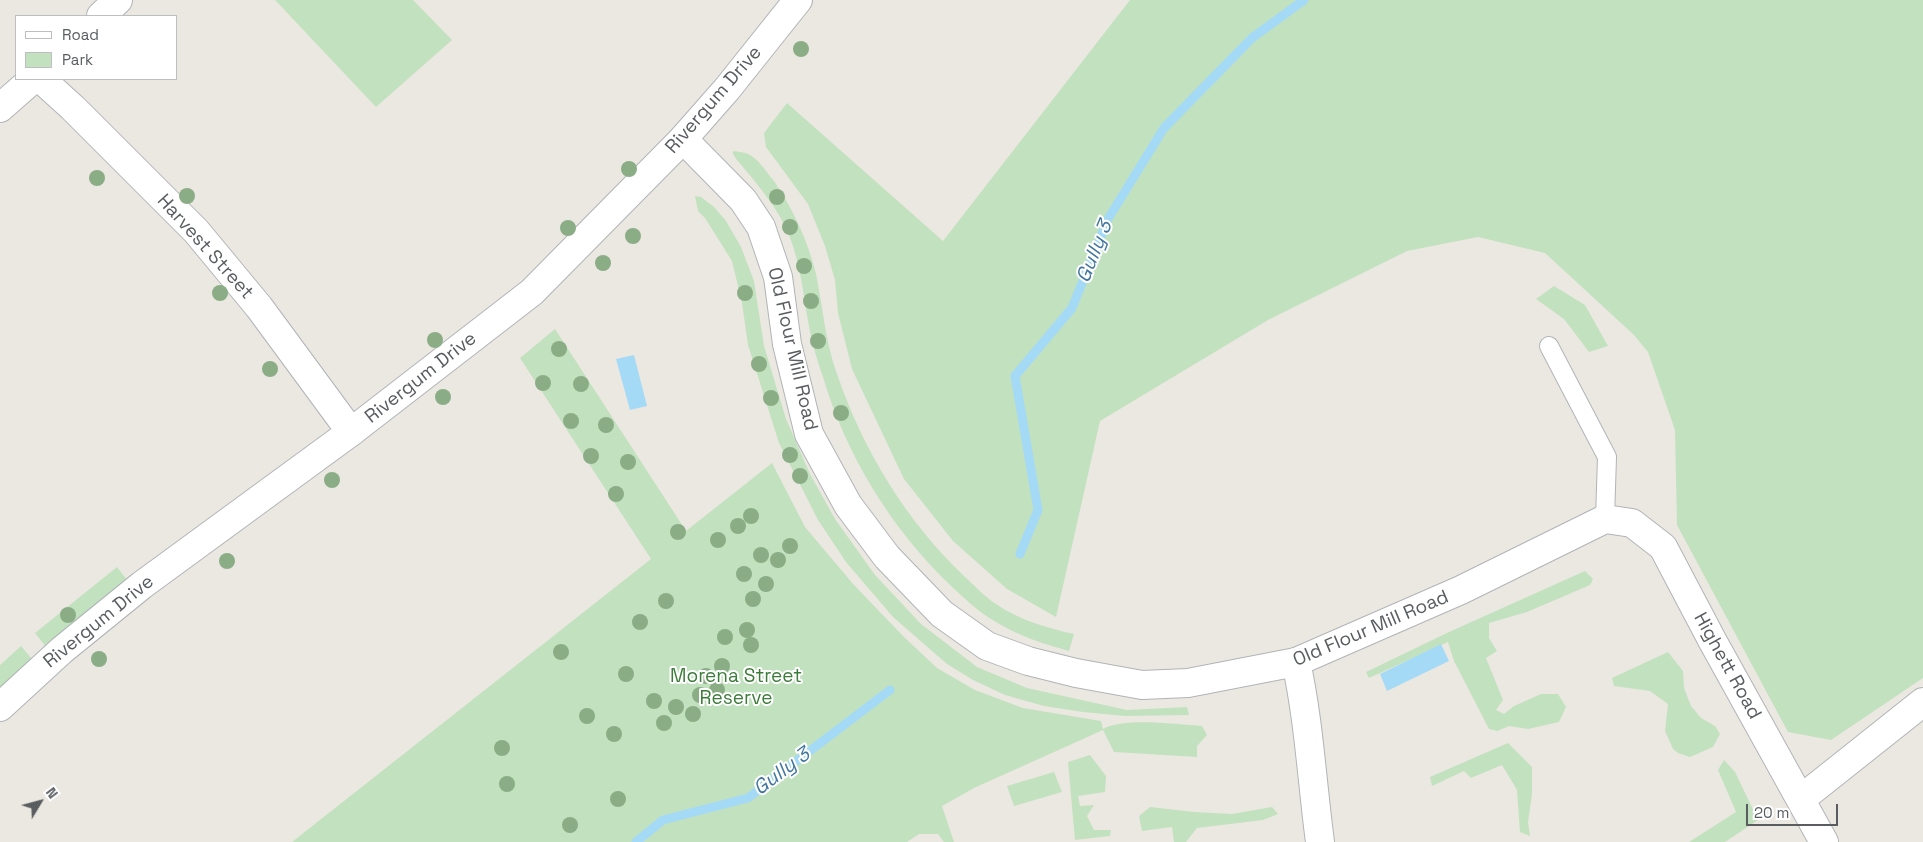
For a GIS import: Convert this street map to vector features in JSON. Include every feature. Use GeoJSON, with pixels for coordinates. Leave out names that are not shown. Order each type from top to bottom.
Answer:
{"type":"FeatureCollection","features":[{"type":"Feature","properties":{"kind":"street"},"geometry":{"type":"LineString","coordinates":[[102,15],[118,0]]}},
{"type":"Feature","properties":{"kind":"street","name":"Rivergum Drive"},"geometry":{"type":"LineString","coordinates":[[0,707],[62,650],[142,585],[351,432],[532,292],[683,139],[727,90],[798,0]]}},
{"type":"Feature","properties":{"kind":"street"},"geometry":{"type":"LineString","coordinates":[[0,108],[33,80]]}},
{"type":"Feature","properties":{"kind":"street","name":"Harvest Street"},"geometry":{"type":"LineString","coordinates":[[42,80],[73,108],[196,231],[259,308],[351,432]]}},
{"type":"Feature","properties":{"kind":"street","name":"Old Flour Mill Road"},"geometry":{"type":"LineString","coordinates":[[683,139],[743,200],[761,227],[778,277],[787,344],[809,434],[848,505],[887,557],[942,614],[986,646],[1020,658],[1076,673],[1142,685],[1188,683],[1296,662],[1461,590],[1605,519]]}},
{"type":"Feature","properties":{"kind":"street","name":"Highett Road"},"geometry":{"type":"LineString","coordinates":[[1605,519],[1632,523],[1662,547],[1824,842]]}},
{"type":"Feature","properties":{"kind":"street"},"geometry":{"type":"LineString","coordinates":[[1296,662],[1304,696],[1320,842]]}},
{"type":"Feature","properties":{"kind":"street"},"geometry":{"type":"LineString","coordinates":[[1801,799],[1923,702]]}},
{"type":"Feature","properties":{"kind":"lane"},"geometry":{"type":"LineString","coordinates":[[1549,346],[1606,457],[1605,519]]}},
{"type":"Feature","properties":{"kind":"green space"},"geometry":{"type":"Polygon","coordinates":[[[275,0],[413,0],[452,40],[376,107],[275,0]]]}},
{"type":"Feature","properties":{"kind":"green space"},"geometry":{"type":"Polygon","coordinates":[[[1130,0],[1923,0],[1923,678],[1831,740],[1788,732],[1677,525],[1675,430],[1648,352],[1634,335],[1545,253],[1478,237],[1407,251],[1268,320],[1100,421],[1056,617],[1007,589],[953,541],[904,479],[852,369],[838,313],[835,280],[825,246],[808,204],[766,147],[764,133],[787,103],[943,241],[1130,0]]]}},
{"type":"Feature","properties":{"kind":"green space"},"geometry":{"type":"Polygon","coordinates":[[[733,151],[748,154],[759,162],[774,181],[794,214],[813,262],[830,349],[837,374],[873,457],[905,508],[944,555],[992,601],[1024,619],[1074,634],[1069,651],[1005,627],[989,618],[966,600],[908,539],[873,489],[844,434],[819,365],[813,345],[799,268],[790,238],[774,207],[737,160],[733,151]]]}},
{"type":"Feature","properties":{"kind":"green space"},"geometry":{"type":"Polygon","coordinates":[[[695,196],[701,197],[714,207],[726,221],[741,247],[754,281],[764,346],[786,419],[810,474],[835,519],[875,575],[921,624],[977,667],[1027,688],[1127,710],[1187,707],[1189,715],[1125,716],[1083,712],[1044,706],[1005,695],[973,680],[947,664],[893,617],[846,562],[818,520],[779,443],[748,345],[742,303],[732,261],[705,218],[698,211],[695,196]]]}},
{"type":"Feature","properties":{"kind":"green space"},"geometry":{"type":"Polygon","coordinates":[[[1554,286],[1585,305],[1608,346],[1589,352],[1564,319],[1536,299],[1554,286]]]}},
{"type":"Feature","properties":{"kind":"green space","name":"Morena Street Reserve"},"geometry":{"type":"Polygon","coordinates":[[[555,329],[686,531],[772,463],[805,527],[854,585],[937,668],[975,690],[1023,708],[1101,721],[1103,729],[1112,725],[1136,722],[1202,726],[1207,735],[1197,746],[1197,757],[1114,752],[1103,730],[974,788],[942,806],[954,842],[944,842],[938,834],[919,834],[907,842],[292,842],[651,559],[520,358],[555,329]]]}},
{"type":"Feature","properties":{"kind":"green space"},"geometry":{"type":"Polygon","coordinates":[[[117,567],[127,580],[46,647],[35,633],[117,567]]]}},
{"type":"Feature","properties":{"kind":"green space"},"geometry":{"type":"Polygon","coordinates":[[[1585,571],[1593,579],[1590,585],[1527,612],[1489,623],[1489,638],[1497,651],[1486,658],[1503,700],[1496,710],[1504,714],[1514,706],[1541,694],[1558,694],[1566,707],[1559,722],[1528,729],[1509,726],[1497,731],[1489,729],[1454,661],[1448,642],[1369,678],[1366,672],[1449,632],[1585,571]]]}},
{"type":"Feature","properties":{"kind":"green space"},"geometry":{"type":"Polygon","coordinates":[[[21,646],[32,659],[0,690],[0,665],[21,646]]]}},
{"type":"Feature","properties":{"kind":"green space"},"geometry":{"type":"Polygon","coordinates":[[[1668,652],[1683,671],[1684,688],[1691,706],[1701,718],[1715,726],[1720,734],[1713,747],[1690,757],[1673,749],[1665,731],[1668,704],[1650,691],[1614,686],[1612,678],[1668,652]]]}},
{"type":"Feature","properties":{"kind":"green space"},"geometry":{"type":"Polygon","coordinates":[[[1508,743],[1532,767],[1532,794],[1528,822],[1530,836],[1520,832],[1517,790],[1502,765],[1471,778],[1464,771],[1432,786],[1430,777],[1508,743]]]}},
{"type":"Feature","properties":{"kind":"green space"},"geometry":{"type":"Polygon","coordinates":[[[1090,755],[1106,776],[1105,792],[1078,796],[1080,806],[1094,805],[1087,816],[1094,830],[1111,830],[1110,836],[1075,840],[1068,762],[1090,755]]]}},
{"type":"Feature","properties":{"kind":"green space"},"geometry":{"type":"Polygon","coordinates":[[[1724,760],[1735,772],[1758,820],[1725,842],[1689,842],[1736,812],[1718,770],[1724,760]]]}},
{"type":"Feature","properties":{"kind":"green space"},"geometry":{"type":"Polygon","coordinates":[[[1054,772],[1062,792],[1014,806],[1007,786],[1054,772]]]}},
{"type":"Feature","properties":{"kind":"green space"},"geometry":{"type":"Polygon","coordinates":[[[1150,807],[1232,814],[1272,807],[1278,814],[1263,820],[1197,828],[1186,842],[1174,842],[1172,827],[1142,831],[1139,816],[1150,807]]]}},
{"type":"Feature","properties":{"kind":"water"},"geometry":{"type":"Polygon","coordinates":[[[634,355],[647,406],[630,410],[616,359],[634,355]]]}},
{"type":"Feature","properties":{"kind":"water"},"geometry":{"type":"Polygon","coordinates":[[[1441,644],[1449,661],[1387,691],[1380,674],[1441,644]]]}},
{"type":"Feature","properties":{"kind":"waterway","name":"Gully 3"},"geometry":{"type":"LineString","coordinates":[[1020,554],[1038,510],[1015,376],[1072,308],[1108,219],[1164,128],[1252,38],[1304,0]]}},
{"type":"Feature","properties":{"kind":"waterway","name":"Gully 3"},"geometry":{"type":"LineString","coordinates":[[636,842],[663,820],[748,798],[890,690]]}}]}
